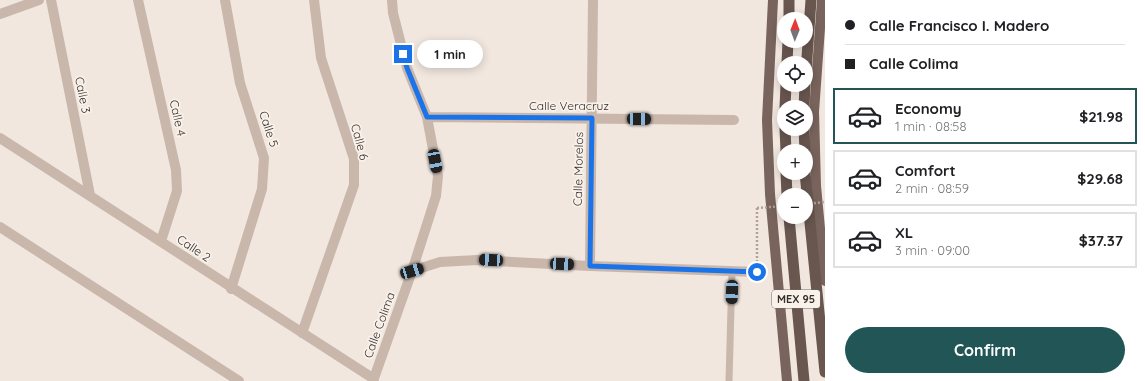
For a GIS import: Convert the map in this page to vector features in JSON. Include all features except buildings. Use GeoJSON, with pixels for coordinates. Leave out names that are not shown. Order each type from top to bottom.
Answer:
{"type":"FeatureCollection","features":[{"type":"Feature","properties":{"kind":"highway"},"geometry":{"type":"LineString","coordinates":[[789,12],[790,0]]}},
{"type":"Feature","properties":{"kind":"highway"},"geometry":{"type":"LineString","coordinates":[[807,56],[811,0]]}},
{"type":"Feature","properties":{"kind":"highway","name":"MEX 95"},"geometry":{"type":"LineString","coordinates":[[807,180],[825,372]]}},
{"type":"Feature","properties":{"kind":"highway","name":"MEX 95"},"geometry":{"type":"LineString","coordinates":[[790,224],[804,381]]}},
{"type":"Feature","properties":{"kind":"main road","name":"MEX 95"},"geometry":{"type":"LineString","coordinates":[[773,0],[767,120],[770,194],[787,381]]}},
{"type":"Feature","properties":{"kind":"main road","name":"MEX 95"},"geometry":{"type":"LineString","coordinates":[[822,0],[814,112],[816,186],[825,281]]}},
{"type":"Feature","properties":{"kind":"street"},"geometry":{"type":"LineString","coordinates":[[0,14],[39,0]]}},
{"type":"Feature","properties":{"kind":"street","name":"Calle 3"},"geometry":{"type":"LineString","coordinates":[[51,0],[90,195]]}},
{"type":"Feature","properties":{"kind":"street","name":"Calle 4"},"geometry":{"type":"LineString","coordinates":[[138,0],[176,170],[177,191],[161,241]]}},
{"type":"Feature","properties":{"kind":"street","name":"Calle 5"},"geometry":{"type":"LineString","coordinates":[[225,0],[240,83],[264,158],[262,189],[232,289]]}},
{"type":"Feature","properties":{"kind":"street","name":"Calle 6"},"geometry":{"type":"LineString","coordinates":[[302,333],[354,185],[354,160],[321,58],[314,0]]}},
{"type":"Feature","properties":{"kind":"street","name":"Calle Colima"},"geometry":{"type":"LineString","coordinates":[[375,380],[436,196],[438,176],[427,117],[407,68],[393,13],[392,0]]}},
{"type":"Feature","properties":{"kind":"street","name":"Calle Morelos"},"geometry":{"type":"LineString","coordinates":[[590,266],[593,0]]}},
{"type":"Feature","properties":{"kind":"street","name":"Calle Veracruz"},"geometry":{"type":"LineString","coordinates":[[427,117],[734,120]]}},
{"type":"Feature","properties":{"kind":"street","name":"Calle 2"},"geometry":{"type":"LineString","coordinates":[[0,138],[375,380]]}},
{"type":"Feature","properties":{"kind":"street"},"geometry":{"type":"LineString","coordinates":[[0,227],[239,381]]}},
{"type":"Feature","properties":{"kind":"street"},"geometry":{"type":"LineString","coordinates":[[412,271],[440,262],[477,260],[757,272]]}},
{"type":"Feature","properties":{"kind":"lane"},"geometry":{"type":"LineString","coordinates":[[729,381],[732,271]]}},
{"type":"Feature","properties":{"kind":"path"},"geometry":{"type":"LineString","coordinates":[[813,203],[825,202]]}},
{"type":"Feature","properties":{"kind":"path"},"geometry":{"type":"LineString","coordinates":[[757,272],[757,208],[777,207]]}},
{"type":"Feature","properties":{"kind":"route"},"geometry":{"type":"LineString","coordinates":[[403,54],[407,68],[427,117],[592,118],[590,266],[757,272]]}}]}
